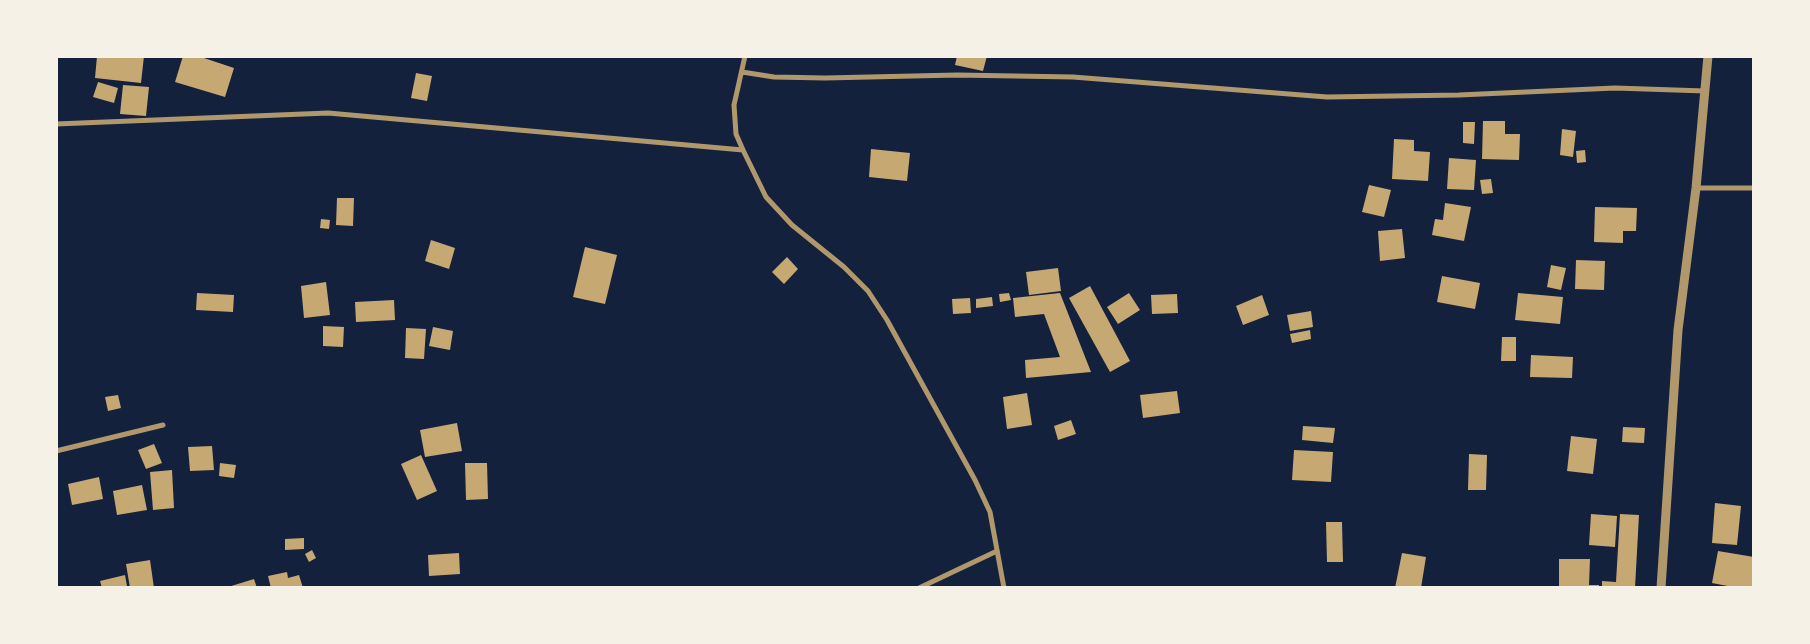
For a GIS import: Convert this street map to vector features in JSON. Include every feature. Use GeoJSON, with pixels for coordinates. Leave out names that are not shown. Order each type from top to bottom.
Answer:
{"type":"FeatureCollection","features":[{"type":"Feature","properties":{"kind":"street"},"geometry":{"type":"LineString","coordinates":[[745,56],[734,105],[736,134],[743,150],[766,197],[792,225],[844,267],[868,291],[887,320],[975,480],[990,512],[1004,588]]}},
{"type":"Feature","properties":{"kind":"street"},"geometry":{"type":"LineString","coordinates":[[1660,588],[1678,330],[1696,188],[1708,56]]}},
{"type":"Feature","properties":{"kind":"street"},"geometry":{"type":"LineString","coordinates":[[742,72],[774,77],[825,78],[957,75],[1073,77],[1327,97],[1459,95],[1615,88],[1704,91]]}},
{"type":"Feature","properties":{"kind":"street"},"geometry":{"type":"LineString","coordinates":[[56,124],[328,113],[743,150]]}},
{"type":"Feature","properties":{"kind":"street"},"geometry":{"type":"LineString","coordinates":[[1696,188],[1754,188]]}},
{"type":"Feature","properties":{"kind":"street"},"geometry":{"type":"LineString","coordinates":[[56,450],[163,425]]}},
{"type":"Feature","properties":{"kind":"street"},"geometry":{"type":"LineString","coordinates":[[919,588],[997,551]]}},
{"type":"Feature","properties":{"kind":"building"},"geometry":{"type":"Polygon","coordinates":[[[97,56],[144,56],[141,83],[95,78],[97,56]]]}},
{"type":"Feature","properties":{"kind":"building"},"geometry":{"type":"Polygon","coordinates":[[[183,56],[198,56],[234,68],[225,97],[175,82],[183,56]]]}},
{"type":"Feature","properties":{"kind":"building"},"geometry":{"type":"Polygon","coordinates":[[[957,56],[987,56],[983,71],[955,65],[957,56]]]}},
{"type":"Feature","properties":{"kind":"building"},"geometry":{"type":"Polygon","coordinates":[[[416,73],[432,76],[427,101],[411,98],[416,73]]]}},
{"type":"Feature","properties":{"kind":"building"},"geometry":{"type":"Polygon","coordinates":[[[98,82],[118,88],[114,103],[93,97],[98,82]]]}},
{"type":"Feature","properties":{"kind":"building"},"geometry":{"type":"Polygon","coordinates":[[[123,85],[149,87],[146,116],[120,114],[123,85]]]}},
{"type":"Feature","properties":{"kind":"building"},"geometry":{"type":"Polygon","coordinates":[[[1483,121],[1505,121],[1505,134],[1520,134],[1519,160],[1482,159],[1483,121]]]}},
{"type":"Feature","properties":{"kind":"building"},"geometry":{"type":"Polygon","coordinates":[[[1463,122],[1475,122],[1474,144],[1463,143],[1463,122]]]}},
{"type":"Feature","properties":{"kind":"building"},"geometry":{"type":"Polygon","coordinates":[[[1562,129],[1576,131],[1573,157],[1560,155],[1562,129]]]}},
{"type":"Feature","properties":{"kind":"building"},"geometry":{"type":"Polygon","coordinates":[[[1394,139],[1414,140],[1414,151],[1430,152],[1428,181],[1392,179],[1394,139]]]}},
{"type":"Feature","properties":{"kind":"building"},"geometry":{"type":"Polygon","coordinates":[[[871,149],[910,153],[907,181],[869,177],[871,149]]]}},
{"type":"Feature","properties":{"kind":"building"},"geometry":{"type":"Polygon","coordinates":[[[1585,150],[1586,162],[1577,163],[1576,151],[1585,150]]]}},
{"type":"Feature","properties":{"kind":"building"},"geometry":{"type":"Polygon","coordinates":[[[1449,158],[1476,160],[1474,190],[1447,189],[1449,158]]]}},
{"type":"Feature","properties":{"kind":"building"},"geometry":{"type":"Polygon","coordinates":[[[1491,179],[1493,193],[1482,194],[1480,180],[1491,179]]]}},
{"type":"Feature","properties":{"kind":"building"},"geometry":{"type":"Polygon","coordinates":[[[1369,185],[1391,190],[1384,217],[1362,212],[1369,185]]]}},
{"type":"Feature","properties":{"kind":"building"},"geometry":{"type":"Polygon","coordinates":[[[337,198],[354,198],[353,226],[336,225],[337,198]]]}},
{"type":"Feature","properties":{"kind":"building"},"geometry":{"type":"Polygon","coordinates":[[[1445,203],[1471,207],[1464,241],[1432,235],[1435,219],[1443,220],[1445,203]]]}},
{"type":"Feature","properties":{"kind":"building"},"geometry":{"type":"Polygon","coordinates":[[[1595,207],[1637,208],[1636,231],[1623,231],[1623,243],[1594,242],[1595,207]]]}},
{"type":"Feature","properties":{"kind":"building"},"geometry":{"type":"Polygon","coordinates":[[[321,219],[330,220],[329,229],[320,228],[321,219]]]}},
{"type":"Feature","properties":{"kind":"building"},"geometry":{"type":"Polygon","coordinates":[[[1402,229],[1405,258],[1380,261],[1378,231],[1402,229]]]}},
{"type":"Feature","properties":{"kind":"building"},"geometry":{"type":"Polygon","coordinates":[[[431,240],[455,248],[449,269],[425,261],[431,240]]]}},
{"type":"Feature","properties":{"kind":"building"},"geometry":{"type":"Polygon","coordinates":[[[585,247],[617,255],[605,304],[573,297],[585,247]]]}},
{"type":"Feature","properties":{"kind":"building"},"geometry":{"type":"Polygon","coordinates":[[[787,257],[798,269],[784,284],[772,272],[787,257]]]}},
{"type":"Feature","properties":{"kind":"building"},"geometry":{"type":"Polygon","coordinates":[[[1576,260],[1605,261],[1604,290],[1575,289],[1576,260]]]}},
{"type":"Feature","properties":{"kind":"building"},"geometry":{"type":"Polygon","coordinates":[[[1551,265],[1566,268],[1561,290],[1547,287],[1551,265]]]}},
{"type":"Feature","properties":{"kind":"building"},"geometry":{"type":"Polygon","coordinates":[[[1058,268],[1061,291],[1029,295],[1026,272],[1058,268]]]}},
{"type":"Feature","properties":{"kind":"building"},"geometry":{"type":"Polygon","coordinates":[[[1442,276],[1480,283],[1475,309],[1437,302],[1442,276]]]}},
{"type":"Feature","properties":{"kind":"building"},"geometry":{"type":"Polygon","coordinates":[[[326,282],[330,315],[304,318],[301,286],[326,282]]]}},
{"type":"Feature","properties":{"kind":"building"},"geometry":{"type":"Polygon","coordinates":[[[1090,286],[1130,361],[1110,372],[1069,298],[1090,286]]]}},
{"type":"Feature","properties":{"kind":"building"},"geometry":{"type":"Polygon","coordinates":[[[197,293],[234,295],[233,312],[196,310],[197,293]]]}},
{"type":"Feature","properties":{"kind":"building"},"geometry":{"type":"Polygon","coordinates":[[[1009,293],[1011,300],[1000,302],[999,294],[1009,293]]]}},
{"type":"Feature","properties":{"kind":"building"},"geometry":{"type":"Polygon","coordinates":[[[1060,293],[1091,372],[1026,378],[1025,360],[1060,357],[1044,314],[1015,317],[1013,298],[1060,293]]]}},
{"type":"Feature","properties":{"kind":"building"},"geometry":{"type":"Polygon","coordinates":[[[1129,293],[1140,310],[1118,324],[1107,307],[1129,293]]]}},
{"type":"Feature","properties":{"kind":"building"},"geometry":{"type":"Polygon","coordinates":[[[1518,293],[1563,297],[1560,324],[1515,320],[1518,293]]]}},
{"type":"Feature","properties":{"kind":"building"},"geometry":{"type":"Polygon","coordinates":[[[1177,294],[1178,313],[1152,314],[1151,295],[1177,294]]]}},
{"type":"Feature","properties":{"kind":"building"},"geometry":{"type":"Polygon","coordinates":[[[1262,295],[1269,315],[1243,325],[1236,306],[1262,295]]]}},
{"type":"Feature","properties":{"kind":"building"},"geometry":{"type":"Polygon","coordinates":[[[992,297],[993,306],[976,308],[976,299],[992,297]]]}},
{"type":"Feature","properties":{"kind":"building"},"geometry":{"type":"Polygon","coordinates":[[[970,298],[971,313],[953,314],[952,299],[970,298]]]}},
{"type":"Feature","properties":{"kind":"building"},"geometry":{"type":"Polygon","coordinates":[[[394,300],[395,320],[356,322],[355,302],[394,300]]]}},
{"type":"Feature","properties":{"kind":"building"},"geometry":{"type":"Polygon","coordinates":[[[1311,311],[1313,327],[1290,331],[1287,315],[1311,311]]]}},
{"type":"Feature","properties":{"kind":"building"},"geometry":{"type":"Polygon","coordinates":[[[323,326],[344,327],[343,347],[323,346],[323,326]]]}},
{"type":"Feature","properties":{"kind":"building"},"geometry":{"type":"Polygon","coordinates":[[[433,327],[453,331],[450,350],[429,346],[433,327]]]}},
{"type":"Feature","properties":{"kind":"building"},"geometry":{"type":"Polygon","coordinates":[[[406,328],[426,329],[424,359],[405,358],[406,328]]]}},
{"type":"Feature","properties":{"kind":"building"},"geometry":{"type":"Polygon","coordinates":[[[1310,330],[1311,339],[1292,343],[1290,334],[1310,330]]]}},
{"type":"Feature","properties":{"kind":"building"},"geometry":{"type":"Polygon","coordinates":[[[1502,337],[1516,337],[1516,361],[1501,361],[1502,337]]]}},
{"type":"Feature","properties":{"kind":"building"},"geometry":{"type":"Polygon","coordinates":[[[1531,355],[1573,357],[1572,378],[1530,377],[1531,355]]]}},
{"type":"Feature","properties":{"kind":"building"},"geometry":{"type":"Polygon","coordinates":[[[1177,391],[1180,413],[1143,418],[1140,395],[1177,391]]]}},
{"type":"Feature","properties":{"kind":"building"},"geometry":{"type":"Polygon","coordinates":[[[1027,393],[1032,425],[1007,429],[1003,397],[1027,393]]]}},
{"type":"Feature","properties":{"kind":"building"},"geometry":{"type":"Polygon","coordinates":[[[118,395],[121,408],[108,411],[105,397],[118,395]]]}},
{"type":"Feature","properties":{"kind":"building"},"geometry":{"type":"Polygon","coordinates":[[[1071,420],[1076,434],[1058,440],[1054,426],[1071,420]]]}},
{"type":"Feature","properties":{"kind":"building"},"geometry":{"type":"Polygon","coordinates":[[[457,423],[462,451],[425,457],[420,430],[457,423]]]}},
{"type":"Feature","properties":{"kind":"building"},"geometry":{"type":"Polygon","coordinates":[[[1303,426],[1335,428],[1333,443],[1302,440],[1303,426]]]}},
{"type":"Feature","properties":{"kind":"building"},"geometry":{"type":"Polygon","coordinates":[[[1623,427],[1645,428],[1644,443],[1622,442],[1623,427]]]}},
{"type":"Feature","properties":{"kind":"building"},"geometry":{"type":"Polygon","coordinates":[[[1571,436],[1597,439],[1593,474],[1567,471],[1571,436]]]}},
{"type":"Feature","properties":{"kind":"building"},"geometry":{"type":"Polygon","coordinates":[[[154,444],[162,463],[146,469],[138,450],[154,444]]]}},
{"type":"Feature","properties":{"kind":"building"},"geometry":{"type":"Polygon","coordinates":[[[212,446],[214,470],[190,471],[188,447],[212,446]]]}},
{"type":"Feature","properties":{"kind":"building"},"geometry":{"type":"Polygon","coordinates":[[[1294,450],[1333,452],[1331,482],[1292,480],[1294,450]]]}},
{"type":"Feature","properties":{"kind":"building"},"geometry":{"type":"Polygon","coordinates":[[[1469,454],[1487,455],[1486,490],[1468,490],[1469,454]]]}},
{"type":"Feature","properties":{"kind":"building"},"geometry":{"type":"Polygon","coordinates":[[[421,455],[437,491],[417,500],[401,464],[421,455]]]}},
{"type":"Feature","properties":{"kind":"building"},"geometry":{"type":"Polygon","coordinates":[[[220,463],[236,465],[234,478],[219,476],[220,463]]]}},
{"type":"Feature","properties":{"kind":"building"},"geometry":{"type":"Polygon","coordinates":[[[465,463],[487,463],[488,499],[466,500],[465,463]]]}},
{"type":"Feature","properties":{"kind":"building"},"geometry":{"type":"Polygon","coordinates":[[[172,470],[174,508],[153,510],[150,472],[172,470]]]}},
{"type":"Feature","properties":{"kind":"building"},"geometry":{"type":"Polygon","coordinates":[[[99,477],[103,499],[72,505],[68,484],[99,477]]]}},
{"type":"Feature","properties":{"kind":"building"},"geometry":{"type":"Polygon","coordinates":[[[142,485],[147,510],[117,515],[113,491],[142,485]]]}},
{"type":"Feature","properties":{"kind":"building"},"geometry":{"type":"Polygon","coordinates":[[[1715,503],[1741,506],[1737,545],[1712,543],[1715,503]]]}},
{"type":"Feature","properties":{"kind":"building"},"geometry":{"type":"Polygon","coordinates":[[[1591,514],[1617,516],[1615,547],[1589,545],[1591,514]]]}},
{"type":"Feature","properties":{"kind":"building"},"geometry":{"type":"Polygon","coordinates":[[[1620,514],[1639,515],[1635,588],[1602,588],[1602,581],[1616,582],[1620,514]]]}},
{"type":"Feature","properties":{"kind":"building"},"geometry":{"type":"Polygon","coordinates":[[[1326,522],[1342,522],[1343,562],[1327,562],[1326,522]]]}},
{"type":"Feature","properties":{"kind":"building"},"geometry":{"type":"Polygon","coordinates":[[[304,538],[304,549],[285,550],[285,539],[304,538]]]}},
{"type":"Feature","properties":{"kind":"building"},"geometry":{"type":"Polygon","coordinates":[[[312,550],[316,558],[309,562],[305,554],[312,550]]]}},
{"type":"Feature","properties":{"kind":"building"},"geometry":{"type":"Polygon","coordinates":[[[1718,551],[1754,557],[1754,588],[1738,588],[1712,583],[1718,551]]]}},
{"type":"Feature","properties":{"kind":"building"},"geometry":{"type":"Polygon","coordinates":[[[459,553],[460,574],[429,576],[428,555],[459,553]]]}},
{"type":"Feature","properties":{"kind":"building"},"geometry":{"type":"Polygon","coordinates":[[[1402,553],[1426,557],[1421,588],[1395,588],[1402,553]]]}},
{"type":"Feature","properties":{"kind":"building"},"geometry":{"type":"Polygon","coordinates":[[[1559,559],[1590,559],[1589,585],[1599,585],[1599,588],[1559,588],[1559,559]]]}},
{"type":"Feature","properties":{"kind":"building"},"geometry":{"type":"Polygon","coordinates":[[[150,560],[154,588],[130,588],[126,564],[150,560]]]}},
{"type":"Feature","properties":{"kind":"building"},"geometry":{"type":"Polygon","coordinates":[[[287,572],[288,578],[299,575],[303,588],[271,588],[268,576],[287,572]]]}},
{"type":"Feature","properties":{"kind":"building"},"geometry":{"type":"Polygon","coordinates":[[[125,575],[127,586],[102,588],[100,581],[125,575]]]}},
{"type":"Feature","properties":{"kind":"building"},"geometry":{"type":"Polygon","coordinates":[[[254,579],[257,588],[228,588],[228,587],[254,579]]]}}]}
